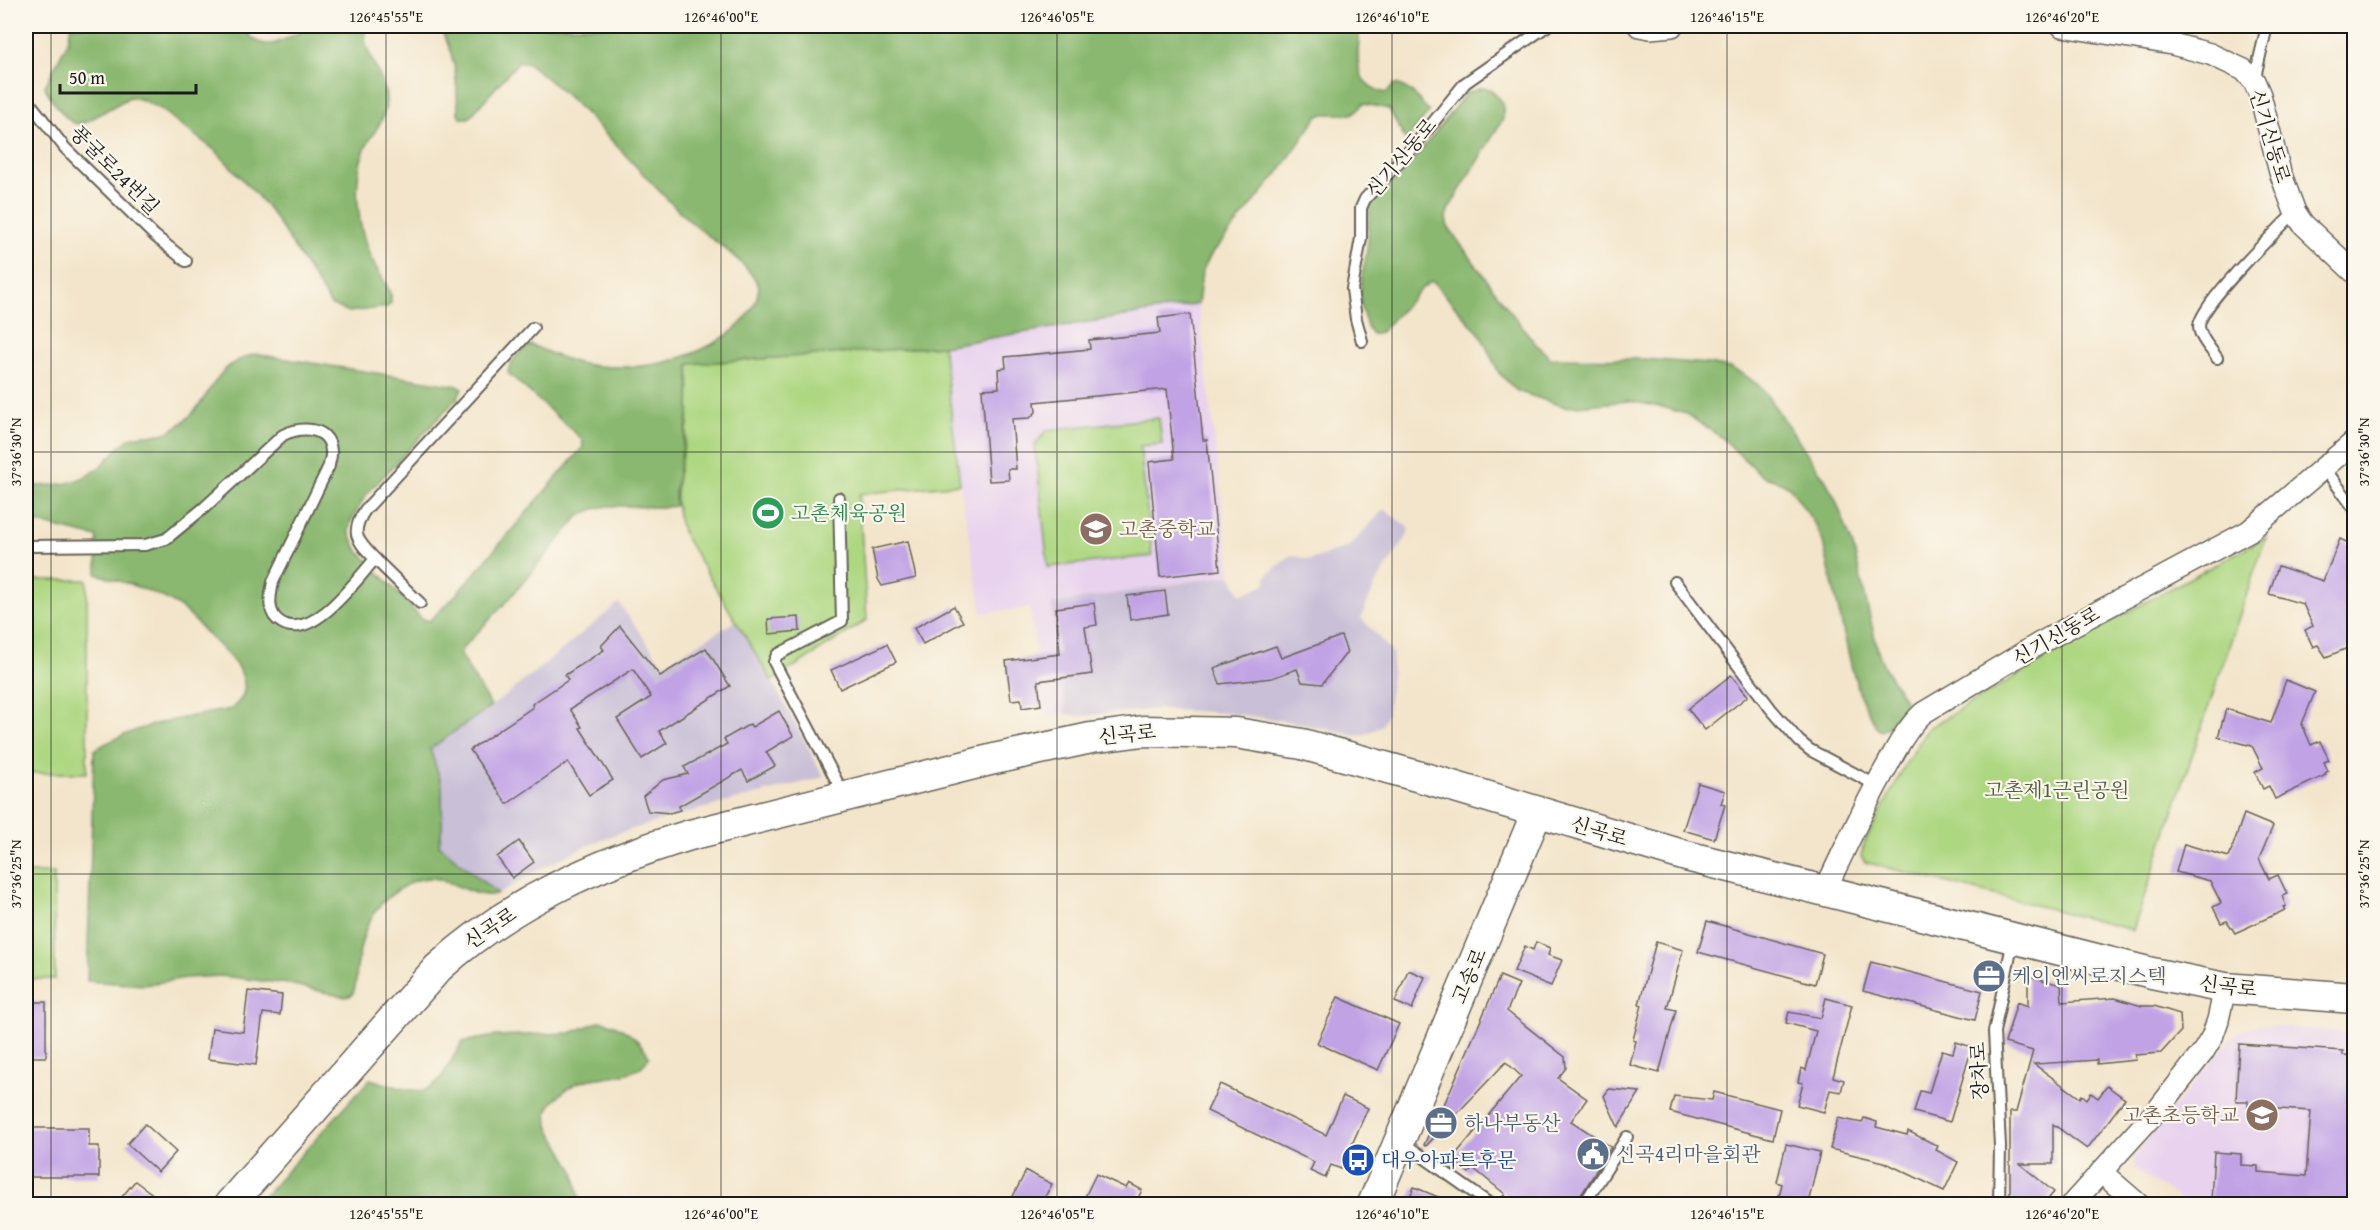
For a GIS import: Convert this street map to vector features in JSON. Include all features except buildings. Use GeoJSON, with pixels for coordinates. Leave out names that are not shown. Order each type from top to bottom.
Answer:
{"type":"FeatureCollection","features":[{"type":"Feature","properties":{"kind":"street"},"geometry":{"type":"LineString","coordinates":[[1639,26],[1650,28],[1672,26]]}},
{"type":"Feature","properties":{"kind":"street","name":"신기신동로"},"geometry":{"type":"LineString","coordinates":[[2062,26],[2121,34],[2210,54],[2244,70],[2254,81],[2280,172],[2295,212],[2303,224],[2355,272]]}},
{"type":"Feature","properties":{"kind":"street","name":"신기신동로"},"geometry":{"type":"LineString","coordinates":[[1825,890],[1876,785],[1912,724],[1923,713],[2040,643],[2241,536],[2264,520],[2355,442]]}},
{"type":"Feature","properties":{"kind":"street","name":"신곡로"},"geometry":{"type":"LineString","coordinates":[[230,1204],[370,1047],[420,987],[460,948],[502,918],[549,890],[636,851],[690,835],[1068,742],[1143,731],[1236,732],[1302,744],[1494,797],[1686,856],[2152,973],[2225,988],[2355,998]]}},
{"type":"Feature","properties":{"kind":"street","name":"고송로"},"geometry":{"type":"LineString","coordinates":[[1373,1204],[1538,812]]}},
{"type":"Feature","properties":{"kind":"street"},"geometry":{"type":"LineString","coordinates":[[2072,1204],[2160,1107],[2203,1052],[2218,1020],[2225,988]]}},
{"type":"Feature","properties":{"kind":"street"},"geometry":{"type":"LineString","coordinates":[[2101,1172],[2138,1204]]}},
{"type":"Feature","properties":{"kind":"lane","name":"신기신동로"},"geometry":{"type":"LineString","coordinates":[[1362,341],[1352,289],[1361,238],[1361,208],[1365,200],[1419,140],[1465,83],[1547,26]]}},
{"type":"Feature","properties":{"kind":"lane"},"geometry":{"type":"LineString","coordinates":[[2254,81],[2267,26]]}},
{"type":"Feature","properties":{"kind":"lane","name":"풍굴로24번길"},"geometry":{"type":"LineString","coordinates":[[26,98],[64,148],[155,236],[186,261]]}},
{"type":"Feature","properties":{"kind":"lane"},"geometry":{"type":"LineString","coordinates":[[2217,358],[2200,330],[2201,319],[2222,289],[2295,212]]}},
{"type":"Feature","properties":{"kind":"lane"},"geometry":{"type":"LineString","coordinates":[[420,603],[358,540],[357,525],[365,510],[533,328]]}},
{"type":"Feature","properties":{"kind":"lane"},"geometry":{"type":"LineString","coordinates":[[26,546],[145,545],[166,539],[205,507],[283,435],[297,429],[309,429],[319,432],[327,440],[331,451],[329,466],[273,582],[270,597],[271,611],[278,620],[290,627],[305,626],[319,619],[375,559]]}},
{"type":"Feature","properties":{"kind":"lane"},"geometry":{"type":"LineString","coordinates":[[2325,469],[2355,508]]}},
{"type":"Feature","properties":{"kind":"lane"},"geometry":{"type":"LineString","coordinates":[[839,498],[842,621],[777,655],[774,662],[845,796]]}},
{"type":"Feature","properties":{"kind":"lane"},"geometry":{"type":"LineString","coordinates":[[1675,582],[1771,709],[1799,741],[1810,750],[1876,785]]}},
{"type":"Feature","properties":{"kind":"lane","name":"장차로"},"geometry":{"type":"LineString","coordinates":[[1999,1204],[2000,1146],[1994,1032],[2013,938]]}},
{"type":"Feature","properties":{"kind":"lane"},"geometry":{"type":"LineString","coordinates":[[1584,1204],[1626,1137]]}},
{"type":"Feature","properties":{"kind":"lane"},"geometry":{"type":"LineString","coordinates":[[1400,1140],[1490,1204]]}},
{"type":"Feature","properties":{"kind":"shaded area","name":"고촌중학교"},"geometry":{"type":"Polygon","coordinates":[[[1198,304],[1231,575],[1051,604],[1066,714],[1045,717],[1030,608],[982,613],[960,484],[943,346],[1198,304]]]}},
{"type":"Feature","properties":{"kind":"shaded area"},"geometry":{"type":"Polygon","coordinates":[[[1384,509],[1409,528],[1407,536],[1375,585],[1361,618],[1393,656],[1388,711],[1382,726],[1361,736],[1280,720],[1226,713],[1159,709],[1079,716],[1066,714],[1051,604],[1231,575],[1241,595],[1265,584],[1267,575],[1291,555],[1310,560],[1349,547],[1384,509]]]}},
{"type":"Feature","properties":{"kind":"shaded area"},"geometry":{"type":"Polygon","coordinates":[[[619,603],[663,665],[736,621],[772,681],[824,777],[693,811],[616,834],[538,870],[498,894],[439,845],[442,827],[442,785],[430,749],[504,697],[619,603]]]}},
{"type":"Feature","properties":{"kind":"shaded area","name":"고촌초등학교"},"geometry":{"type":"Polygon","coordinates":[[[2260,1025],[2354,1033],[2354,1204],[2188,1204],[2145,1177],[2134,1167],[2133,1157],[2229,1041],[2242,1030],[2260,1025]]]}},
{"type":"Feature","properties":{"kind":"green space"},"geometry":{"type":"Polygon","coordinates":[[[337,24],[366,26],[366,44],[385,89],[386,107],[362,157],[358,181],[358,207],[366,244],[372,261],[389,291],[391,303],[387,307],[349,312],[331,305],[272,213],[255,193],[217,152],[160,109],[143,100],[130,97],[84,123],[75,124],[69,119],[52,100],[45,86],[68,41],[71,26],[241,26],[260,43],[270,44],[319,26],[337,24]]]}},
{"type":"Feature","properties":{"kind":"green space"},"geometry":{"type":"Polygon","coordinates":[[[438,26],[1359,26],[1359,67],[1366,82],[1386,93],[1395,84],[1400,85],[1414,95],[1429,112],[1405,139],[1389,109],[1364,104],[1352,114],[1323,114],[1317,117],[1279,172],[1210,256],[1202,272],[1198,304],[943,346],[689,364],[689,412],[675,491],[675,506],[604,507],[579,516],[509,599],[462,649],[460,655],[491,706],[430,749],[442,785],[442,827],[439,845],[498,894],[480,894],[432,878],[414,881],[398,890],[380,905],[368,924],[361,945],[355,989],[352,995],[345,997],[289,984],[221,976],[185,978],[144,985],[87,981],[94,750],[144,727],[231,709],[241,699],[244,680],[233,660],[183,609],[149,591],[97,574],[97,537],[26,520],[26,486],[53,485],[80,479],[96,470],[129,439],[168,432],[179,426],[199,405],[223,371],[241,359],[255,354],[458,386],[462,388],[458,397],[366,495],[350,523],[349,532],[357,549],[421,618],[429,621],[455,596],[583,447],[582,439],[508,373],[513,360],[520,353],[531,345],[587,365],[624,367],[661,363],[699,351],[727,335],[749,314],[756,301],[759,286],[743,265],[683,215],[590,118],[530,65],[519,61],[469,118],[460,118],[452,57],[438,26]]]}},
{"type":"Feature","properties":{"kind":"green space"},"geometry":{"type":"Polygon","coordinates":[[[1482,88],[1490,89],[1503,103],[1503,119],[1448,210],[1446,218],[1448,227],[1509,310],[1550,358],[1643,359],[1709,364],[1730,368],[1743,374],[1762,388],[1826,481],[1853,546],[1879,655],[1905,700],[1905,704],[1886,729],[1881,731],[1877,728],[1861,698],[1852,669],[1823,542],[1816,526],[1791,489],[1783,483],[1762,476],[1721,437],[1686,414],[1629,401],[1565,407],[1517,391],[1499,373],[1480,334],[1432,281],[1420,290],[1382,331],[1372,334],[1369,330],[1360,298],[1371,205],[1408,167],[1466,93],[1482,88]]]}},
{"type":"Feature","properties":{"kind":"green space","name":"고촌체육공원"},"geometry":{"type":"Polygon","coordinates":[[[943,346],[960,484],[859,494],[867,620],[772,681],[684,535],[679,520],[676,493],[688,425],[689,364],[943,346]]]}},
{"type":"Feature","properties":{"kind":"green space"},"geometry":{"type":"Polygon","coordinates":[[[1159,418],[1162,444],[1140,446],[1152,556],[1048,567],[1035,445],[1047,430],[1159,418]]]}},
{"type":"Feature","properties":{"kind":"green space","name":"고촌제1근린공원"},"geometry":{"type":"Polygon","coordinates":[[[2266,537],[2133,930],[1865,862],[1861,856],[1865,842],[1905,765],[1928,728],[2103,625],[2266,537]]]}},
{"type":"Feature","properties":{"kind":"green space"},"geometry":{"type":"Polygon","coordinates":[[[26,580],[87,580],[87,773],[26,773],[26,580]]]}},
{"type":"Feature","properties":{"kind":"green space"},"geometry":{"type":"Polygon","coordinates":[[[26,873],[54,873],[55,979],[26,979],[26,873]]]}},
{"type":"Feature","properties":{"kind":"green space"},"geometry":{"type":"Polygon","coordinates":[[[601,1021],[629,1034],[641,1045],[649,1057],[644,1064],[629,1073],[591,1079],[572,1086],[558,1097],[547,1111],[548,1126],[574,1171],[581,1204],[257,1204],[370,1079],[406,1089],[418,1091],[427,1089],[435,1084],[443,1074],[462,1042],[496,1036],[570,1033],[601,1021]]]}},
{"type":"Feature","properties":{"kind":"place","name":"고촌체육공원"},"geometry":{"type":"Point","coordinates":[768,513]}},
{"type":"Feature","properties":{"kind":"place","name":"고촌중학교"},"geometry":{"type":"Point","coordinates":[1096,529]}},
{"type":"Feature","properties":{"kind":"place","name":"케이엔씨로지스텍"},"geometry":{"type":"Point","coordinates":[1989,976]}},
{"type":"Feature","properties":{"kind":"place","name":"고촌초등학교"},"geometry":{"type":"Point","coordinates":[2262,1115]}},
{"type":"Feature","properties":{"kind":"place","name":"하나부동산"},"geometry":{"type":"Point","coordinates":[1441,1123]}},
{"type":"Feature","properties":{"kind":"place","name":"신곡4리마을회관"},"geometry":{"type":"Point","coordinates":[1593,1154]}},
{"type":"Feature","properties":{"kind":"place","name":"대우아파트후문"},"geometry":{"type":"Point","coordinates":[1358,1160]}}]}
